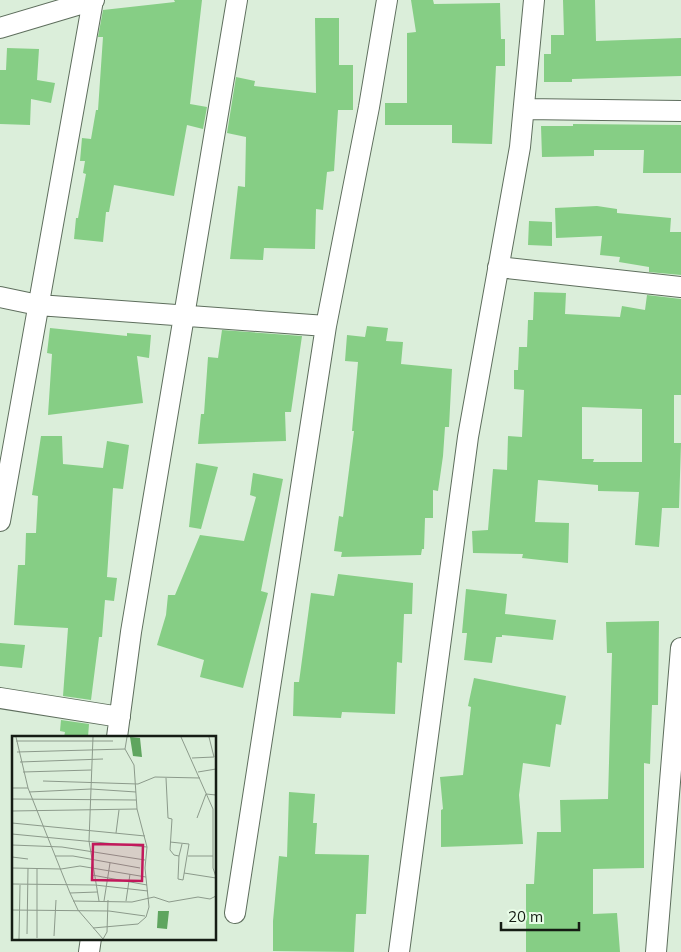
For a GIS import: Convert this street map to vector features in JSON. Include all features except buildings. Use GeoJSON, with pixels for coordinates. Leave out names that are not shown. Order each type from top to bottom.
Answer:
{"type":"FeatureCollection","features":[{"type":"Feature","properties":{"kind":"street"},"geometry":{"type":"LineString","coordinates":[[0,28],[93,0],[0,521]]}},
{"type":"Feature","properties":{"kind":"street"},"geometry":{"type":"LineString","coordinates":[[117,736],[131,632],[237,0]]}},
{"type":"Feature","properties":{"kind":"street"},"geometry":{"type":"LineString","coordinates":[[235,913],[326,326],[367,117],[387,0]]}},
{"type":"Feature","properties":{"kind":"street"},"geometry":{"type":"LineString","coordinates":[[399,952],[468,437],[520,147],[534,0]]}},
{"type":"Feature","properties":{"kind":"street"},"geometry":{"type":"LineString","coordinates":[[524,109],[681,111]]}},
{"type":"Feature","properties":{"kind":"street"},"geometry":{"type":"LineString","coordinates":[[498,267],[681,287]]}},
{"type":"Feature","properties":{"kind":"street"},"geometry":{"type":"LineString","coordinates":[[0,296],[38,305],[326,326]]}},
{"type":"Feature","properties":{"kind":"street"},"geometry":{"type":"LineString","coordinates":[[656,952],[681,648]]}},
{"type":"Feature","properties":{"kind":"street"},"geometry":{"type":"LineString","coordinates":[[0,698],[120,717]]}}]}
